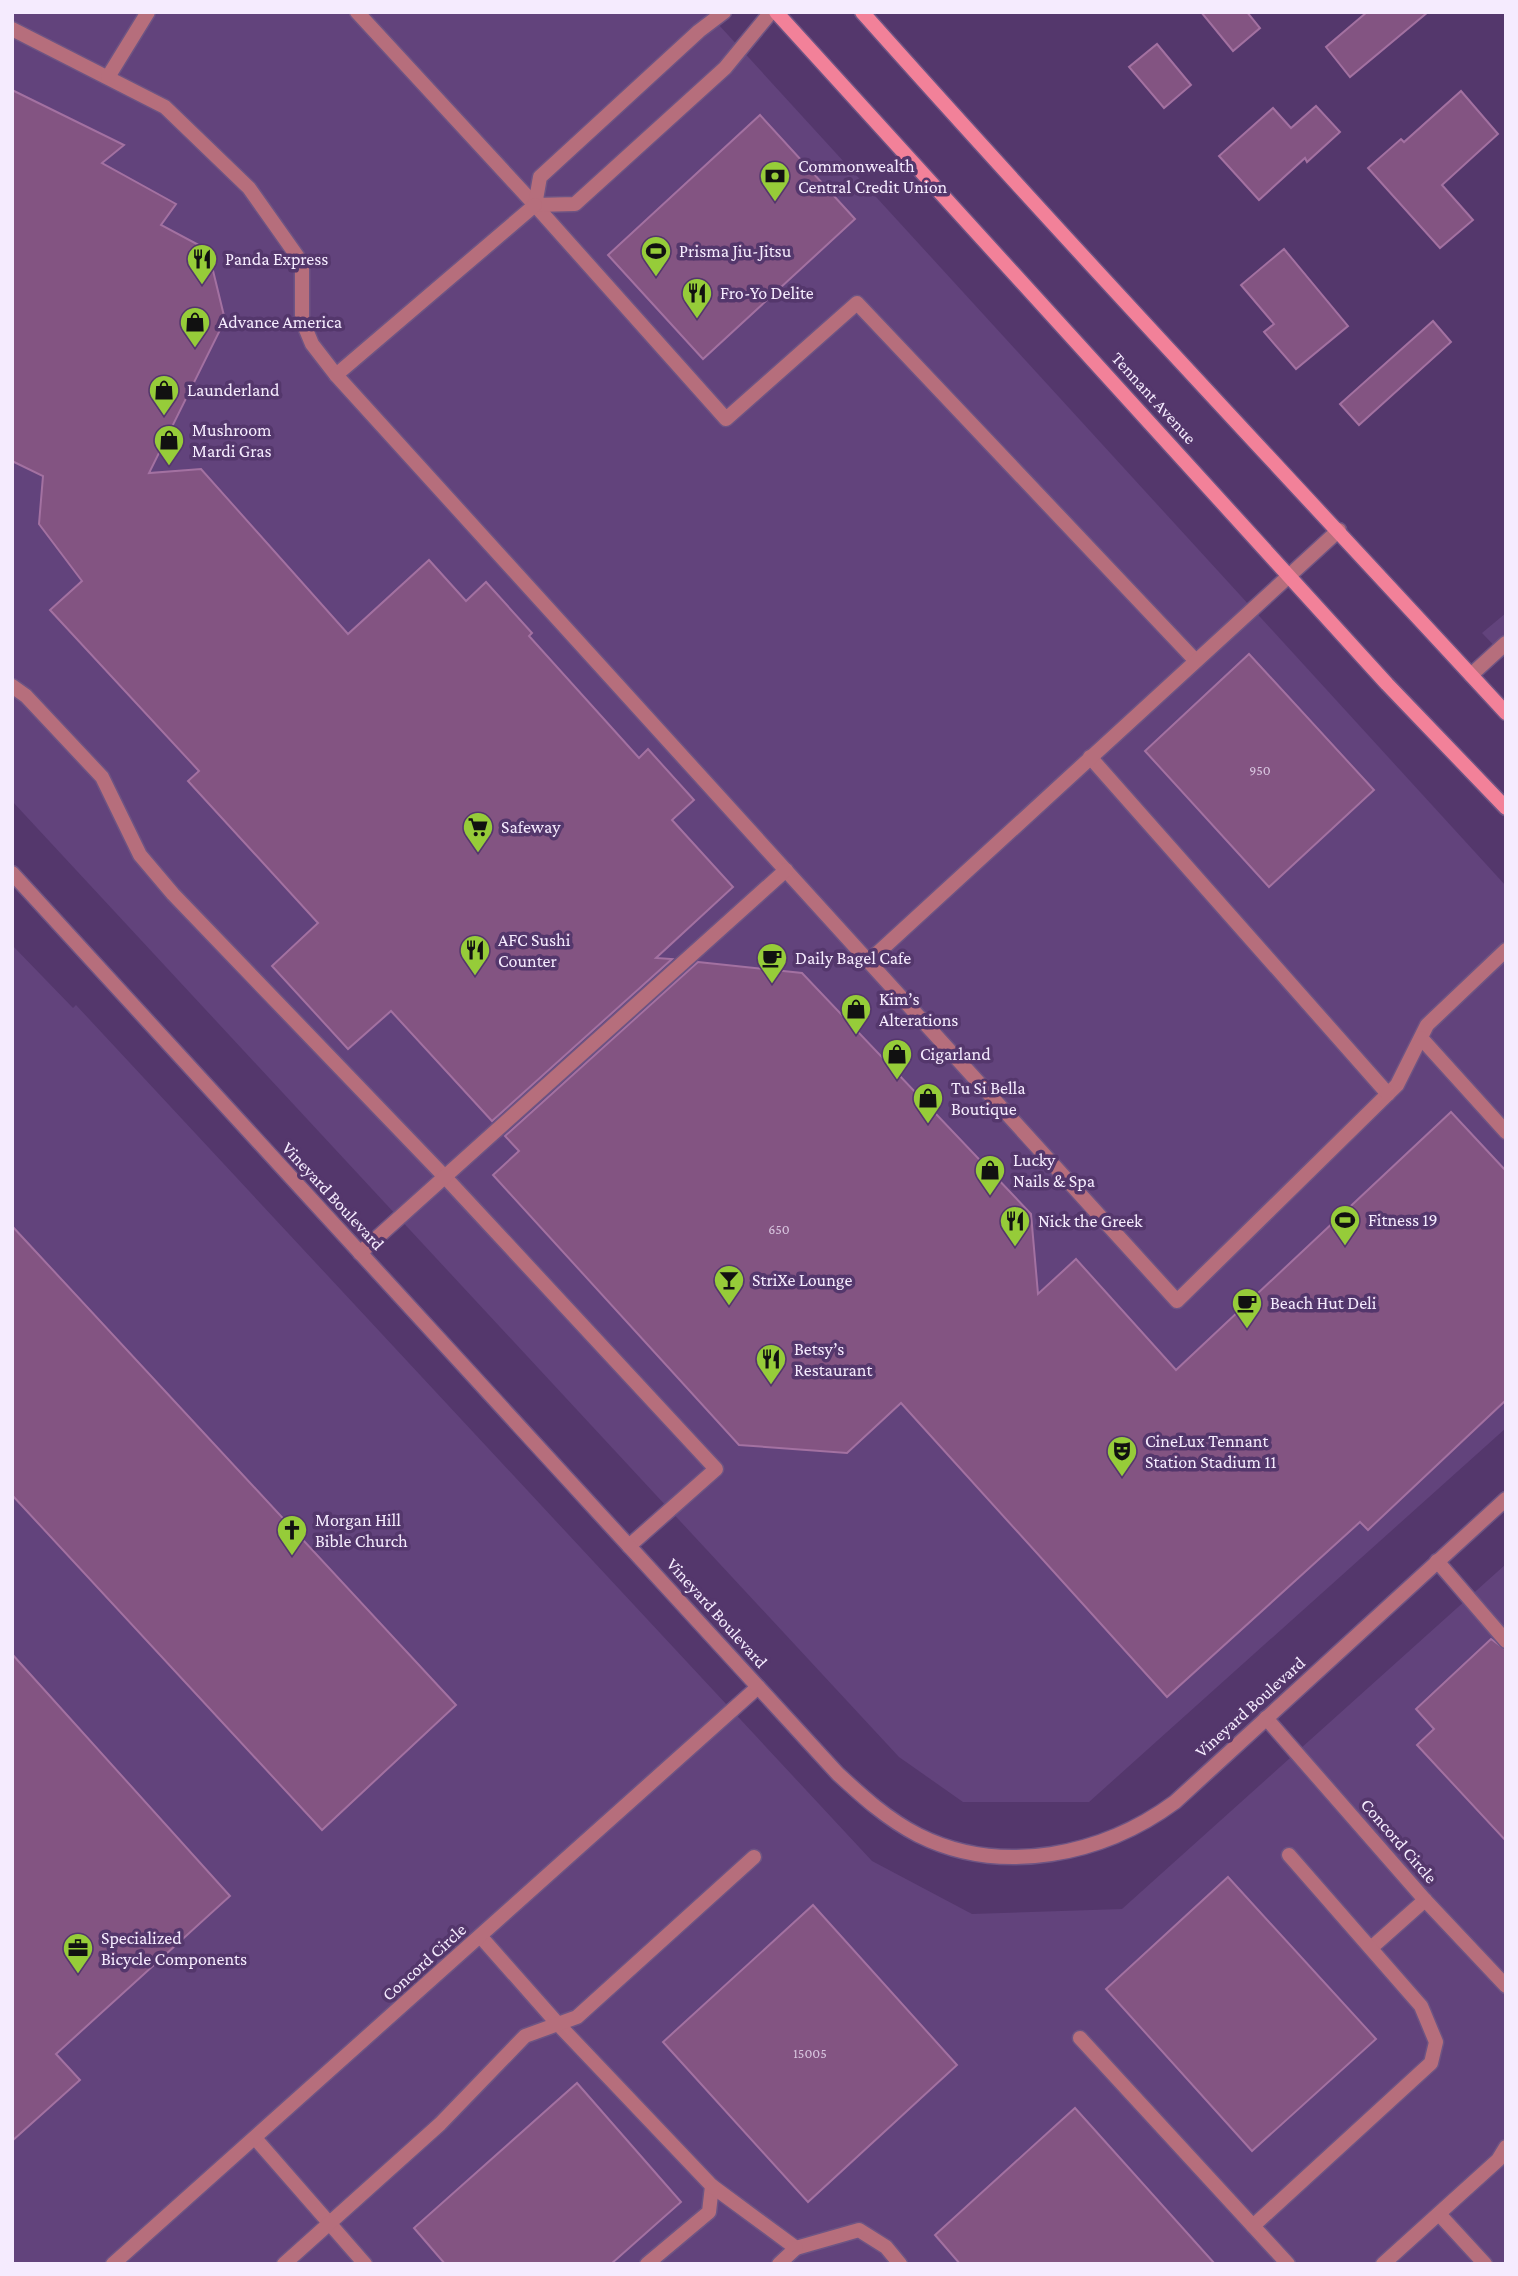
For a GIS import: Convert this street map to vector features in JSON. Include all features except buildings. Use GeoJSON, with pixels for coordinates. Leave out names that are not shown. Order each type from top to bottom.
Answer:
{"type":"FeatureCollection","features":[{"type":"Feature","properties":{"kind":"main road","name":"Tennant Avenue"},"geometry":{"type":"LineString","coordinates":[[773,12],[1289,576],[1506,808]]}},
{"type":"Feature","properties":{"kind":"main road"},"geometry":{"type":"LineString","coordinates":[[862,12],[1067,242],[1154,330],[1506,713]]}},
{"type":"Feature","properties":{"kind":"street"},"geometry":{"type":"LineString","coordinates":[[108,77],[148,12]]}},
{"type":"Feature","properties":{"kind":"street"},"geometry":{"type":"LineString","coordinates":[[357,12],[535,205],[726,419],[857,303],[1195,660]]}},
{"type":"Feature","properties":{"kind":"street"},"geometry":{"type":"LineString","coordinates":[[535,205],[540,177],[699,31],[724,12]]}},
{"type":"Feature","properties":{"kind":"street"},"geometry":{"type":"LineString","coordinates":[[336,375],[535,205],[575,204],[724,68],[773,12]]}},
{"type":"Feature","properties":{"kind":"street"},"geometry":{"type":"LineString","coordinates":[[12,29],[165,107],[249,188],[302,263],[302,320],[312,344],[336,375],[1177,1301],[1397,1085],[1427,1026],[1506,950]]}},
{"type":"Feature","properties":{"kind":"street"},"geometry":{"type":"LineString","coordinates":[[870,960],[1339,530]]}},
{"type":"Feature","properties":{"kind":"street"},"geometry":{"type":"LineString","coordinates":[[1471,675],[1506,643]]}},
{"type":"Feature","properties":{"kind":"street"},"geometry":{"type":"LineString","coordinates":[[12,686],[26,696],[102,777],[140,855],[173,894],[445,1177],[716,1469],[629,1546]]}},
{"type":"Feature","properties":{"kind":"street"},"geometry":{"type":"LineString","coordinates":[[1090,757],[1388,1094]]}},
{"type":"Feature","properties":{"kind":"street"},"geometry":{"type":"LineString","coordinates":[[360,1253],[786,870]]}},
{"type":"Feature","properties":{"kind":"street","name":"Vineyard Boulevard"},"geometry":{"type":"LineString","coordinates":[[12,873],[838,1774],[878,1811],[919,1835],[992,1855],[1037,1855],[1081,1850],[1116,1838],[1149,1821],[1175,1802],[1506,1499]]}},
{"type":"Feature","properties":{"kind":"street"},"geometry":{"type":"LineString","coordinates":[[1421,1038],[1506,1132]]}},
{"type":"Feature","properties":{"kind":"street"},"geometry":{"type":"LineString","coordinates":[[1437,1561],[1506,1641]]}},
{"type":"Feature","properties":{"kind":"street","name":"Concord Circle"},"geometry":{"type":"LineString","coordinates":[[113,2264],[758,1687]]}},
{"type":"Feature","properties":{"kind":"street","name":"Concord Circle"},"geometry":{"type":"LineString","coordinates":[[1266,1718],[1425,1900],[1506,1986]]}},
{"type":"Feature","properties":{"kind":"street"},"geometry":{"type":"LineString","coordinates":[[1253,2226],[1431,2063],[1436,2042],[1421,2006],[1289,1855]]}},
{"type":"Feature","properties":{"kind":"street"},"geometry":{"type":"LineString","coordinates":[[284,2264],[440,2124],[525,2036],[577,2017],[754,1857]]}},
{"type":"Feature","properties":{"kind":"street"},"geometry":{"type":"LineString","coordinates":[[1371,1948],[1425,1900]]}},
{"type":"Feature","properties":{"kind":"street"},"geometry":{"type":"LineString","coordinates":[[481,1937],[557,2023],[712,2186],[796,2248]]}},
{"type":"Feature","properties":{"kind":"street"},"geometry":{"type":"LineString","coordinates":[[1080,2038],[1288,2264]]}},
{"type":"Feature","properties":{"kind":"street"},"geometry":{"type":"LineString","coordinates":[[255,2138],[365,2264]]}},
{"type":"Feature","properties":{"kind":"street"},"geometry":{"type":"LineString","coordinates":[[1383,2264],[1498,2160],[1506,2147]]}},
{"type":"Feature","properties":{"kind":"street"},"geometry":{"type":"LineString","coordinates":[[647,2264],[709,2212],[712,2186]]}},
{"type":"Feature","properties":{"kind":"street"},"geometry":{"type":"LineString","coordinates":[[1439,2214],[1485,2264]]}},
{"type":"Feature","properties":{"kind":"street"},"geometry":{"type":"LineString","coordinates":[[779,2264],[796,2248],[859,2230],[886,2247],[900,2264]]}},
{"type":"Feature","properties":{"kind":"shaded area"},"geometry":{"type":"Polygon","coordinates":[[[12,12],[707,12],[1506,886],[1506,1428],[1089,1802],[963,1802],[899,1757],[12,801],[12,12]]]}},
{"type":"Feature","properties":{"kind":"shaded area"},"geometry":{"type":"Polygon","coordinates":[[[1506,613],[1506,658],[1482,633],[1506,613]]]}},
{"type":"Feature","properties":{"kind":"shaded area"},"geometry":{"type":"Polygon","coordinates":[[[12,945],[73,1008],[76,1005],[872,1861],[972,1914],[1122,1909],[1506,1564],[1506,2264],[12,2264],[12,945]]]}},
{"type":"Feature","properties":{"kind":"place","name":"Commonwealth Central Credit Union"},"geometry":{"type":"Point","coordinates":[775,203]}},
{"type":"Feature","properties":{"kind":"place","name":"Prisma Jiu-Jitsu"},"geometry":{"type":"Point","coordinates":[656,278]}},
{"type":"Feature","properties":{"kind":"place","name":"Panda Express"},"geometry":{"type":"Point","coordinates":[202,286]}},
{"type":"Feature","properties":{"kind":"place","name":"Fro-Yo Delite"},"geometry":{"type":"Point","coordinates":[697,320]}},
{"type":"Feature","properties":{"kind":"place","name":"Advance America"},"geometry":{"type":"Point","coordinates":[195,349]}},
{"type":"Feature","properties":{"kind":"place","name":"Launderland"},"geometry":{"type":"Point","coordinates":[164,417]}},
{"type":"Feature","properties":{"kind":"place","name":"Mushroom Mardi Gras"},"geometry":{"type":"Point","coordinates":[169,467]}},
{"type":"Feature","properties":{"kind":"place","name":"Safeway"},"geometry":{"type":"Point","coordinates":[478,854]}},
{"type":"Feature","properties":{"kind":"place","name":"AFC Sushi Counter"},"geometry":{"type":"Point","coordinates":[475,977]}},
{"type":"Feature","properties":{"kind":"place","name":"Daily Bagel Cafe"},"geometry":{"type":"Point","coordinates":[772,985]}},
{"type":"Feature","properties":{"kind":"place","name":"Kim’s Alterations"},"geometry":{"type":"Point","coordinates":[856,1036]}},
{"type":"Feature","properties":{"kind":"place","name":"Cigarland"},"geometry":{"type":"Point","coordinates":[897,1081]}},
{"type":"Feature","properties":{"kind":"place","name":"Tu Si Bella Boutique"},"geometry":{"type":"Point","coordinates":[928,1125]}},
{"type":"Feature","properties":{"kind":"place","name":"Lucky Nails & Spa"},"geometry":{"type":"Point","coordinates":[990,1197]}},
{"type":"Feature","properties":{"kind":"place","name":"Fitness 19"},"geometry":{"type":"Point","coordinates":[1345,1247]}},
{"type":"Feature","properties":{"kind":"place","name":"Nick the Greek"},"geometry":{"type":"Point","coordinates":[1015,1248]}},
{"type":"Feature","properties":{"kind":"place","name":"StriXe Lounge"},"geometry":{"type":"Point","coordinates":[729,1307]}},
{"type":"Feature","properties":{"kind":"place","name":"Beach Hut Deli"},"geometry":{"type":"Point","coordinates":[1247,1330]}},
{"type":"Feature","properties":{"kind":"place","name":"Betsy’s Restaurant"},"geometry":{"type":"Point","coordinates":[771,1386]}},
{"type":"Feature","properties":{"kind":"place","name":"CineLux Tennant Station Stadium 11"},"geometry":{"type":"Point","coordinates":[1122,1478]}},
{"type":"Feature","properties":{"kind":"place","name":"Morgan Hill Bible Church"},"geometry":{"type":"Point","coordinates":[292,1557]}},
{"type":"Feature","properties":{"kind":"place","name":"Specialized Bicycle Components"},"geometry":{"type":"Point","coordinates":[78,1975]}}]}
